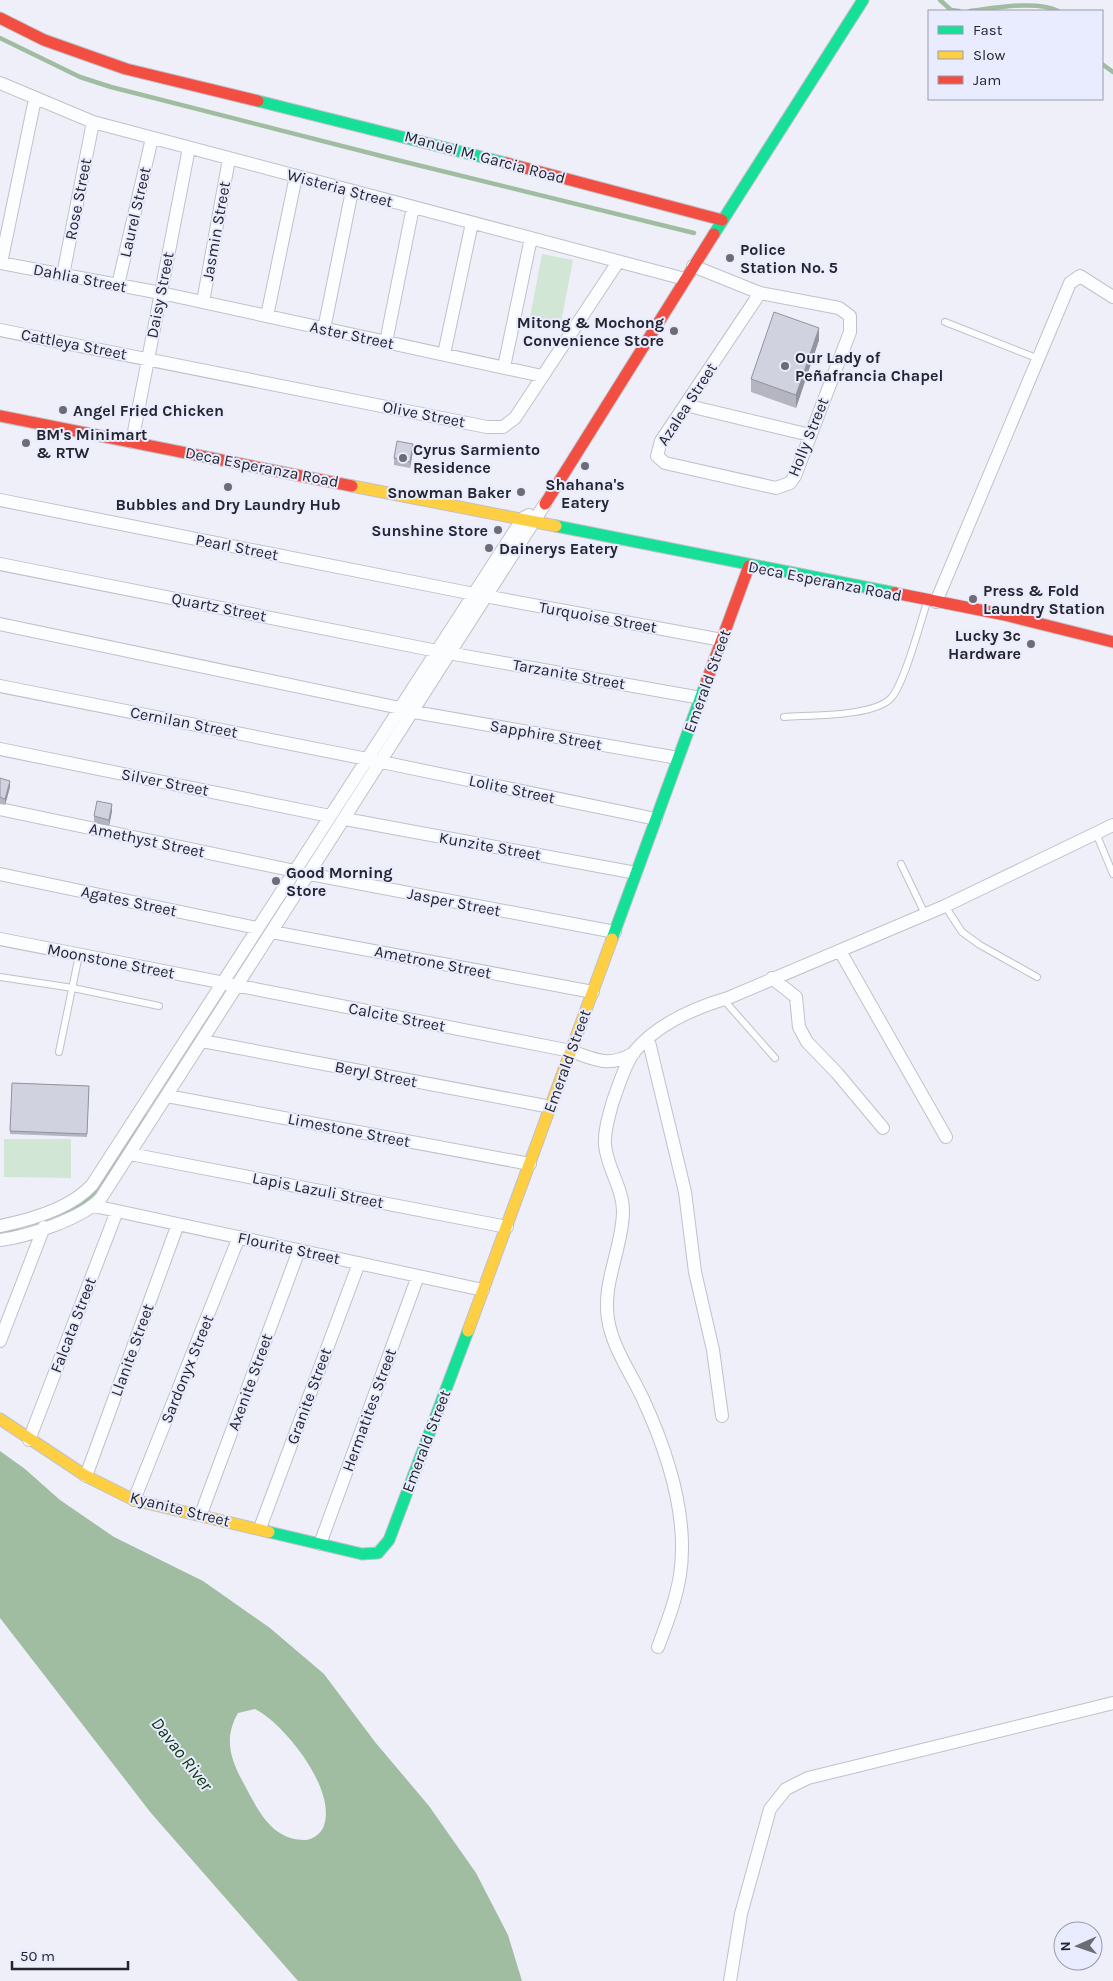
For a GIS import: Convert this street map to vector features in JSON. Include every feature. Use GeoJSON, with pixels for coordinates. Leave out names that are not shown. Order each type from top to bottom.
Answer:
{"type":"FeatureCollection","features":[{"type":"Feature","properties":{"kind":"street"},"geometry":{"type":"LineString","coordinates":[[0,1226],[69,1203],[89,1189],[474,594],[530,519],[545,504],[722,220],[863,0]]}},
{"type":"Feature","properties":{"kind":"street","name":"Manuel M. Garcia Road"},"geometry":{"type":"LineString","coordinates":[[0,18],[44,40],[126,69],[375,129],[722,220]]}},
{"type":"Feature","properties":{"kind":"street","name":"Wisteria Street"},"geometry":{"type":"LineString","coordinates":[[0,83],[93,122],[685,279]]}},
{"type":"Feature","properties":{"kind":"street"},"geometry":{"type":"LineString","coordinates":[[1,263],[35,99]]}},
{"type":"Feature","properties":{"kind":"street","name":"Rose Street"},"geometry":{"type":"LineString","coordinates":[[63,275],[93,122]]}},
{"type":"Feature","properties":{"kind":"street","name":"Laurel Street"},"geometry":{"type":"LineString","coordinates":[[118,286],[152,138]]}},
{"type":"Feature","properties":{"kind":"street","name":"Daisy Street"},"geometry":{"type":"LineString","coordinates":[[132,442],[189,148]]}},
{"type":"Feature","properties":{"kind":"street","name":"Jasmin Street"},"geometry":{"type":"LineString","coordinates":[[203,302],[229,159]]}},
{"type":"Feature","properties":{"kind":"street"},"geometry":{"type":"LineString","coordinates":[[268,316],[296,176]]}},
{"type":"Feature","properties":{"kind":"street"},"geometry":{"type":"LineString","coordinates":[[324,329],[352,191]]}},
{"type":"Feature","properties":{"kind":"street"},"geometry":{"type":"LineString","coordinates":[[386,342],[413,207]]}},
{"type":"Feature","properties":{"kind":"street"},"geometry":{"type":"LineString","coordinates":[[444,354],[472,223]]}},
{"type":"Feature","properties":{"kind":"street"},"geometry":{"type":"LineString","coordinates":[[504,367],[531,238]]}},
{"type":"Feature","properties":{"kind":"street","name":"Olive Street"},"geometry":{"type":"LineString","coordinates":[[148,359],[495,427],[508,424],[515,418],[618,262]]}},
{"type":"Feature","properties":{"kind":"street","name":"Dahlia Street"},"geometry":{"type":"LineString","coordinates":[[1,263],[161,294]]}},
{"type":"Feature","properties":{"kind":"street","name":"Holly Street"},"geometry":{"type":"LineString","coordinates":[[693,266],[760,293],[839,308],[846,310],[850,316],[850,332],[795,476],[784,487]]}},
{"type":"Feature","properties":{"kind":"street"},"geometry":{"type":"LineString","coordinates":[[932,601],[1039,359],[1070,284],[1075,278],[1080,276],[1113,297]]}},
{"type":"Feature","properties":{"kind":"street","name":"Azalea Street"},"geometry":{"type":"LineString","coordinates":[[760,293],[658,446],[658,456],[665,463],[766,487],[784,487]]}},
{"type":"Feature","properties":{"kind":"street","name":"Aster Street"},"geometry":{"type":"LineString","coordinates":[[161,294],[542,376]]}},
{"type":"Feature","properties":{"kind":"street","name":"Cattleya Street"},"geometry":{"type":"LineString","coordinates":[[0,330],[148,359]]}},
{"type":"Feature","properties":{"kind":"street"},"geometry":{"type":"LineString","coordinates":[[685,404],[810,435]]}},
{"type":"Feature","properties":{"kind":"street","name":"Deca Esperanza Road"},"geometry":{"type":"LineString","coordinates":[[0,416],[530,519],[749,566],[1005,615],[1113,642]]}},
{"type":"Feature","properties":{"kind":"street","name":"Pearl Street"},"geometry":{"type":"LineString","coordinates":[[0,500],[474,594]]}},
{"type":"Feature","properties":{"kind":"street"},"geometry":{"type":"LineString","coordinates":[[0,1240],[44,1227],[94,1206],[168,1096],[487,597],[530,519]]}},
{"type":"Feature","properties":{"kind":"street","name":"Quartz Street"},"geometry":{"type":"LineString","coordinates":[[0,564],[438,650]]}},
{"type":"Feature","properties":{"kind":"street","name":"Emerald Street"},"geometry":{"type":"LineString","coordinates":[[378,1553],[389,1540],[483,1290],[749,566]]}},
{"type":"Feature","properties":{"kind":"street","name":"Turquoise Street"},"geometry":{"type":"LineString","coordinates":[[474,594],[722,640]]}},
{"type":"Feature","properties":{"kind":"street"},"geometry":{"type":"LineString","coordinates":[[0,624],[400,708]]}},
{"type":"Feature","properties":{"kind":"street","name":"Tarzanite Street"},"geometry":{"type":"LineString","coordinates":[[438,650],[700,698]]}},
{"type":"Feature","properties":{"kind":"street","name":"Cernilan Street"},"geometry":{"type":"LineString","coordinates":[[0,686],[367,759]]}},
{"type":"Feature","properties":{"kind":"street","name":"Sapphire Street"},"geometry":{"type":"LineString","coordinates":[[414,712],[678,758]]}},
{"type":"Feature","properties":{"kind":"street","name":"Silver Street"},"geometry":{"type":"LineString","coordinates":[[0,749],[330,816]]}},
{"type":"Feature","properties":{"kind":"street","name":"Lolite Street"},"geometry":{"type":"LineString","coordinates":[[367,759],[656,820]]}},
{"type":"Feature","properties":{"kind":"street","name":"Amethyst Street"},"geometry":{"type":"LineString","coordinates":[[0,809],[294,871]]}},
{"type":"Feature","properties":{"kind":"street","name":"Kunzite Street"},"geometry":{"type":"LineString","coordinates":[[345,819],[636,873]]}},
{"type":"Feature","properties":{"kind":"street"},"geometry":{"type":"LineString","coordinates":[[658,1647],[672,1610],[680,1573],[678,1513],[662,1443],[613,1340],[608,1319],[611,1271],[623,1213],[622,1200],[605,1146],[606,1128],[621,1076],[634,1053],[648,1038],[692,1010],[840,951],[945,906],[1113,825]]}},
{"type":"Feature","properties":{"kind":"street","name":"Jasper Street"},"geometry":{"type":"LineString","coordinates":[[294,871],[615,932]]}},
{"type":"Feature","properties":{"kind":"street","name":"Agates Street"},"geometry":{"type":"LineString","coordinates":[[0,874],[257,928]]}},
{"type":"Feature","properties":{"kind":"street","name":"Ametrone Street"},"geometry":{"type":"LineString","coordinates":[[272,932],[593,992]]}},
{"type":"Feature","properties":{"kind":"street","name":"Moonstone Street"},"geometry":{"type":"LineString","coordinates":[[0,939],[222,982]]}},
{"type":"Feature","properties":{"kind":"street"},"geometry":{"type":"LineString","coordinates":[[840,951],[946,1137]]}},
{"type":"Feature","properties":{"kind":"street"},"geometry":{"type":"LineString","coordinates":[[772,978],[796,997],[799,1027],[807,1042],[837,1073],[883,1128]]}},
{"type":"Feature","properties":{"kind":"street","name":"Calcite Street"},"geometry":{"type":"LineString","coordinates":[[222,982],[571,1051],[602,1062],[613,1063],[634,1053]]}},
{"type":"Feature","properties":{"kind":"street"},"geometry":{"type":"LineString","coordinates":[[648,1038],[685,1192],[696,1272],[713,1350],[722,1416]]}},
{"type":"Feature","properties":{"kind":"street","name":"Beryl Street"},"geometry":{"type":"LineString","coordinates":[[202,1041],[551,1107]]}},
{"type":"Feature","properties":{"kind":"street","name":"Limestone Street"},"geometry":{"type":"LineString","coordinates":[[168,1096],[530,1164]]}},
{"type":"Feature","properties":{"kind":"street","name":"Lapis Lazuli Street"},"geometry":{"type":"LineString","coordinates":[[130,1154],[507,1226]]}},
{"type":"Feature","properties":{"kind":"street","name":"Flourite Street"},"geometry":{"type":"LineString","coordinates":[[94,1206],[483,1290]]}},
{"type":"Feature","properties":{"kind":"street","name":"Falcata Street"},"geometry":{"type":"LineString","coordinates":[[29,1440],[117,1211]]}},
{"type":"Feature","properties":{"kind":"street","name":"Llanite Street"},"geometry":{"type":"LineString","coordinates":[[86,1476],[178,1224]]}},
{"type":"Feature","properties":{"kind":"street"},"geometry":{"type":"LineString","coordinates":[[0,1341],[44,1227]]}},
{"type":"Feature","properties":{"kind":"street","name":"Sardonyx Street"},"geometry":{"type":"LineString","coordinates":[[134,1500],[239,1237]]}},
{"type":"Feature","properties":{"kind":"street","name":"Axenite Street"},"geometry":{"type":"LineString","coordinates":[[201,1514],[299,1250]]}},
{"type":"Feature","properties":{"kind":"street","name":"Granite Street"},"geometry":{"type":"LineString","coordinates":[[260,1528],[358,1263]]}},
{"type":"Feature","properties":{"kind":"street","name":"Hermatites Street"},"geometry":{"type":"LineString","coordinates":[[320,1544],[418,1276]]}},
{"type":"Feature","properties":{"kind":"street","name":"Kyanite Street"},"geometry":{"type":"LineString","coordinates":[[0,1419],[86,1476],[134,1500],[201,1514],[362,1554],[378,1553]]}},
{"type":"Feature","properties":{"kind":"street"},"geometry":{"type":"LineString","coordinates":[[730,1981],[741,1914],[770,1809],[786,1788],[808,1778],[1113,1703]]}},
{"type":"Feature","properties":{"kind":"lane"},"geometry":{"type":"LineString","coordinates":[[944,322],[1039,359]]}},
{"type":"Feature","properties":{"kind":"lane"},"geometry":{"type":"LineString","coordinates":[[784,717],[863,710],[882,705],[891,699],[899,685],[932,601]]}},
{"type":"Feature","properties":{"kind":"lane"},"geometry":{"type":"LineString","coordinates":[[1096,833],[1113,874]]}},
{"type":"Feature","properties":{"kind":"lane"},"geometry":{"type":"LineString","coordinates":[[901,864],[925,914]]}},
{"type":"Feature","properties":{"kind":"lane"},"geometry":{"type":"LineString","coordinates":[[945,906],[962,932],[980,945],[1037,977]]}},
{"type":"Feature","properties":{"kind":"lane"},"geometry":{"type":"LineString","coordinates":[[59,1052],[79,955]]}},
{"type":"Feature","properties":{"kind":"lane"},"geometry":{"type":"LineString","coordinates":[[0,977],[73,988],[159,1006]]}},
{"type":"Feature","properties":{"kind":"lane"},"geometry":{"type":"LineString","coordinates":[[723,999],[775,1058]]}},
{"type":"Feature","properties":{"kind":"shaded area"},"geometry":{"type":"Polygon","coordinates":[[[542,254],[573,260],[560,328],[529,322],[542,254]]]}},
{"type":"Feature","properties":{"kind":"shaded area"},"geometry":{"type":"Polygon","coordinates":[[[4,1139],[71,1139],[71,1178],[4,1177],[4,1139]]]}},
{"type":"Feature","properties":{"kind":"water","name":"Davao River"},"geometry":{"type":"Polygon","coordinates":[[[0,1451],[25,1469],[60,1500],[114,1537],[203,1581],[270,1628],[324,1674],[375,1742],[429,1806],[476,1873],[508,1935],[522,1981],[298,1981],[151,1813],[0,1618],[0,1451]],[[255,1709],[238,1713],[231,1732],[232,1758],[249,1794],[267,1822],[283,1835],[293,1839],[310,1839],[323,1828],[326,1813],[323,1796],[316,1778],[294,1744],[267,1717],[255,1709]]]}},
{"type":"Feature","properties":{"kind":"building","name":"Our Lady of Peñafrancia Chapel"},"geometry":{"type":"Polygon","coordinates":[[[774,312],[819,328],[796,395],[751,379],[774,312]]]}},
{"type":"Feature","properties":{"kind":"building"},"geometry":{"type":"Polygon","coordinates":[[[397,441],[413,444],[410,462],[394,458],[397,441]]]}},
{"type":"Feature","properties":{"kind":"building"},"geometry":{"type":"Polygon","coordinates":[[[0,778],[10,781],[5,799],[0,797],[0,778]]]}},
{"type":"Feature","properties":{"kind":"building"},"geometry":{"type":"Polygon","coordinates":[[[97,801],[112,804],[109,820],[94,816],[97,801]]]}},
{"type":"Feature","properties":{"kind":"building"},"geometry":{"type":"Polygon","coordinates":[[[12,1083],[89,1086],[87,1134],[10,1131],[12,1083]]]}},
{"type":"Feature","properties":{"kind":"waterway"},"geometry":{"type":"LineString","coordinates":[[940,0],[951,10]]}},
{"type":"Feature","properties":{"kind":"waterway"},"geometry":{"type":"LineString","coordinates":[[978,10],[1028,5],[1055,10]]}},
{"type":"Feature","properties":{"kind":"waterway"},"geometry":{"type":"LineString","coordinates":[[0,38],[80,77],[111,87],[694,233]]}},
{"type":"Feature","properties":{"kind":"waterway"},"geometry":{"type":"LineString","coordinates":[[1103,65],[1113,72]]}},
{"type":"Feature","properties":{"kind":"waterway"},"geometry":{"type":"LineString","coordinates":[[56,1215],[77,1207],[93,1195],[146,1116]]}},
{"type":"Feature","properties":{"kind":"waterway"},"geometry":{"type":"LineString","coordinates":[[0,1232],[16,1229]]}},
{"type":"Feature","properties":{"kind":"traffic: fast"},"geometry":{"type":"LineString","coordinates":[[714,234],[863,0]]}},
{"type":"Feature","properties":{"kind":"traffic: fast"},"geometry":{"type":"LineString","coordinates":[[258,101],[506,163]]}},
{"type":"Feature","properties":{"kind":"traffic: fast"},"geometry":{"type":"LineString","coordinates":[[556,526],[895,593]]}},
{"type":"Feature","properties":{"kind":"traffic: fast"},"geometry":{"type":"LineString","coordinates":[[612,939],[707,680]]}},
{"type":"Feature","properties":{"kind":"traffic: fast"},"geometry":{"type":"LineString","coordinates":[[269,1532],[362,1554],[378,1553],[389,1540],[468,1331]]}},
{"type":"Feature","properties":{"kind":"traffic: slow"},"geometry":{"type":"LineString","coordinates":[[352,486],[556,526]]}},
{"type":"Feature","properties":{"kind":"traffic: slow"},"geometry":{"type":"LineString","coordinates":[[468,1331],[612,939]]}},
{"type":"Feature","properties":{"kind":"traffic: slow"},"geometry":{"type":"LineString","coordinates":[[0,1419],[86,1476],[134,1500],[269,1532]]}},
{"type":"Feature","properties":{"kind":"traffic: jam"},"geometry":{"type":"LineString","coordinates":[[0,18],[44,40],[126,69],[258,101]]}},
{"type":"Feature","properties":{"kind":"traffic: jam"},"geometry":{"type":"LineString","coordinates":[[506,163],[722,220]]}},
{"type":"Feature","properties":{"kind":"traffic: jam"},"geometry":{"type":"LineString","coordinates":[[545,504],[714,234]]}},
{"type":"Feature","properties":{"kind":"traffic: jam"},"geometry":{"type":"LineString","coordinates":[[0,416],[352,486]]}},
{"type":"Feature","properties":{"kind":"traffic: jam"},"geometry":{"type":"LineString","coordinates":[[707,680],[749,566]]}},
{"type":"Feature","properties":{"kind":"traffic: jam"},"geometry":{"type":"LineString","coordinates":[[895,593],[1005,615],[1113,642]]}},
{"type":"Feature","properties":{"kind":"place","name":"Police Station No. 5"},"geometry":{"type":"Point","coordinates":[730,258]}},
{"type":"Feature","properties":{"kind":"place","name":"Mitong & Mochong Convenience Store"},"geometry":{"type":"Point","coordinates":[674,331]}},
{"type":"Feature","properties":{"kind":"place","name":"Our Lady of Peñafrancia Chapel"},"geometry":{"type":"Point","coordinates":[785,366]}},
{"type":"Feature","properties":{"kind":"place","name":"Angel Fried Chicken"},"geometry":{"type":"Point","coordinates":[63,410]}},
{"type":"Feature","properties":{"kind":"place","name":"BM's Minimart & RTW"},"geometry":{"type":"Point","coordinates":[26,443]}},
{"type":"Feature","properties":{"kind":"place","name":"Cyrus Sarmiento Residence"},"geometry":{"type":"Point","coordinates":[403,458]}},
{"type":"Feature","properties":{"kind":"place","name":"Shahana's Eatery"},"geometry":{"type":"Point","coordinates":[585,466]}},
{"type":"Feature","properties":{"kind":"place","name":"Bubbles and Dry Laundry Hub"},"geometry":{"type":"Point","coordinates":[228,487]}},
{"type":"Feature","properties":{"kind":"place","name":"Snowman Baker"},"geometry":{"type":"Point","coordinates":[521,492]}},
{"type":"Feature","properties":{"kind":"place","name":"Sunshine Store"},"geometry":{"type":"Point","coordinates":[498,530]}},
{"type":"Feature","properties":{"kind":"place","name":"Dainerys Eatery"},"geometry":{"type":"Point","coordinates":[489,548]}},
{"type":"Feature","properties":{"kind":"place","name":"Press & Fold Laundry Station"},"geometry":{"type":"Point","coordinates":[973,599]}},
{"type":"Feature","properties":{"kind":"place","name":"Lucky 3c Hardware"},"geometry":{"type":"Point","coordinates":[1031,644]}},
{"type":"Feature","properties":{"kind":"place","name":"Good Morning Store"},"geometry":{"type":"Point","coordinates":[276,881]}}]}
